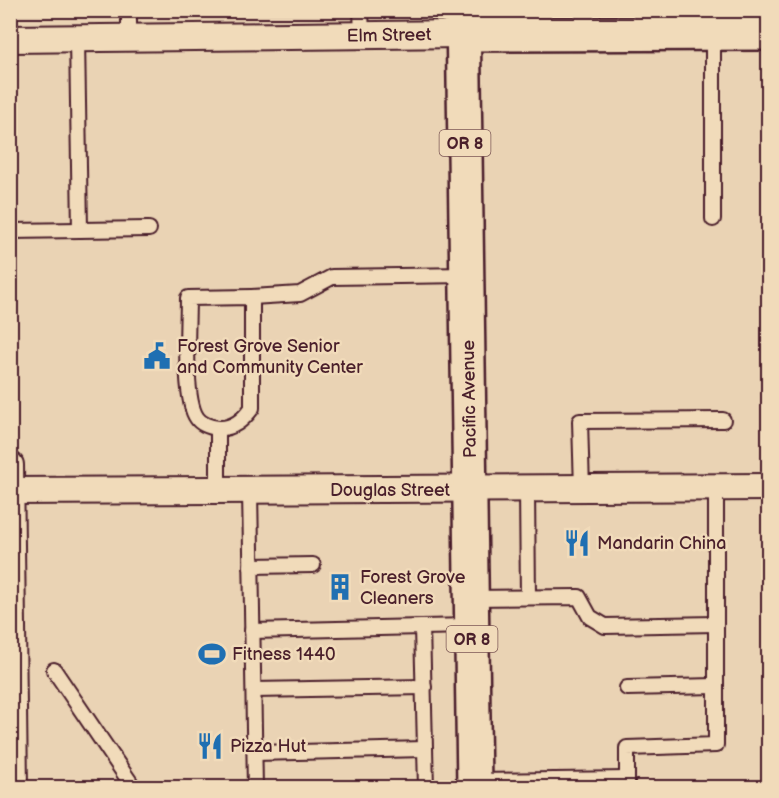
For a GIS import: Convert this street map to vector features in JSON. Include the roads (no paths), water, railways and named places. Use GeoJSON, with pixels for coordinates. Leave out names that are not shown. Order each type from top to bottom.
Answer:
{"type":"FeatureCollection","features":[{"type":"Feature","properties":{"kind":"main road","name":"Elm Street"},"geometry":{"type":"LineString","coordinates":[[464,22],[713,33],[768,33]]}},
{"type":"Feature","properties":{"kind":"main road","name":"Pacific Avenue"},"geometry":{"type":"LineString","coordinates":[[464,22],[474,784]]}},
{"type":"Feature","properties":{"kind":"street","name":"Elm Street"},"geometry":{"type":"LineString","coordinates":[[10,39],[129,38],[362,23],[464,22]]}},
{"type":"Feature","properties":{"kind":"street"},"geometry":{"type":"LineString","coordinates":[[10,465],[14,788]]}},
{"type":"Feature","properties":{"kind":"street","name":"Douglas Street"},"geometry":{"type":"LineString","coordinates":[[11,491],[768,487]]}},
{"type":"Feature","properties":{"kind":"lane"},"geometry":{"type":"LineString","coordinates":[[129,10],[129,38]]}},
{"type":"Feature","properties":{"kind":"lane"},"geometry":{"type":"LineString","coordinates":[[713,33],[713,219]]}},
{"type":"Feature","properties":{"kind":"lane"},"geometry":{"type":"LineString","coordinates":[[77,38],[80,230]]}},
{"type":"Feature","properties":{"kind":"lane"},"geometry":{"type":"LineString","coordinates":[[10,231],[149,229]]}},
{"type":"Feature","properties":{"kind":"lane"},"geometry":{"type":"LineString","coordinates":[[252,297],[252,408],[234,426],[218,428],[205,424],[198,420],[192,408],[189,390],[188,298],[300,294],[332,277],[467,275]]}},
{"type":"Feature","properties":{"kind":"lane"},"geometry":{"type":"LineString","coordinates":[[582,489],[580,421],[723,420]]}},
{"type":"Feature","properties":{"kind":"lane"},"geometry":{"type":"LineString","coordinates":[[218,428],[218,491]]}},
{"type":"Feature","properties":{"kind":"lane"},"geometry":{"type":"LineString","coordinates":[[474,784],[627,783],[627,748],[716,746],[716,488]]}},
{"type":"Feature","properties":{"kind":"lane"},"geometry":{"type":"LineString","coordinates":[[527,490],[528,597]]}},
{"type":"Feature","properties":{"kind":"lane"},"geometry":{"type":"LineString","coordinates":[[250,491],[255,788]]}},
{"type":"Feature","properties":{"kind":"lane"},"geometry":{"type":"LineString","coordinates":[[251,566],[313,564]]}},
{"type":"Feature","properties":{"kind":"lane"},"geometry":{"type":"LineString","coordinates":[[252,631],[422,627],[528,597],[579,597],[590,616],[605,626],[716,624]]}},
{"type":"Feature","properties":{"kind":"lane"},"geometry":{"type":"LineString","coordinates":[[422,627],[426,788]]}},
{"type":"Feature","properties":{"kind":"lane"},"geometry":{"type":"LineString","coordinates":[[54,670],[134,788]]}},
{"type":"Feature","properties":{"kind":"lane"},"geometry":{"type":"LineString","coordinates":[[627,688],[716,686]]}},
{"type":"Feature","properties":{"kind":"lane"},"geometry":{"type":"LineString","coordinates":[[254,690],[424,687]]}},
{"type":"Feature","properties":{"kind":"lane"},"geometry":{"type":"LineString","coordinates":[[255,753],[425,749]]}},
{"type":"Feature","properties":{"kind":"place","name":"Forest Grove Senior and Community Center"},"geometry":{"type":"Point","coordinates":[157,356]}},
{"type":"Feature","properties":{"kind":"place","name":"Mandarin China"},"geometry":{"type":"Point","coordinates":[577,543]}},
{"type":"Feature","properties":{"kind":"place","name":"Forest Grove Cleaners"},"geometry":{"type":"Point","coordinates":[340,587]}},
{"type":"Feature","properties":{"kind":"place","name":"Fitness 1440"},"geometry":{"type":"Point","coordinates":[212,654]}},
{"type":"Feature","properties":{"kind":"place","name":"Pizza Hut"},"geometry":{"type":"Point","coordinates":[210,746]}}]}
